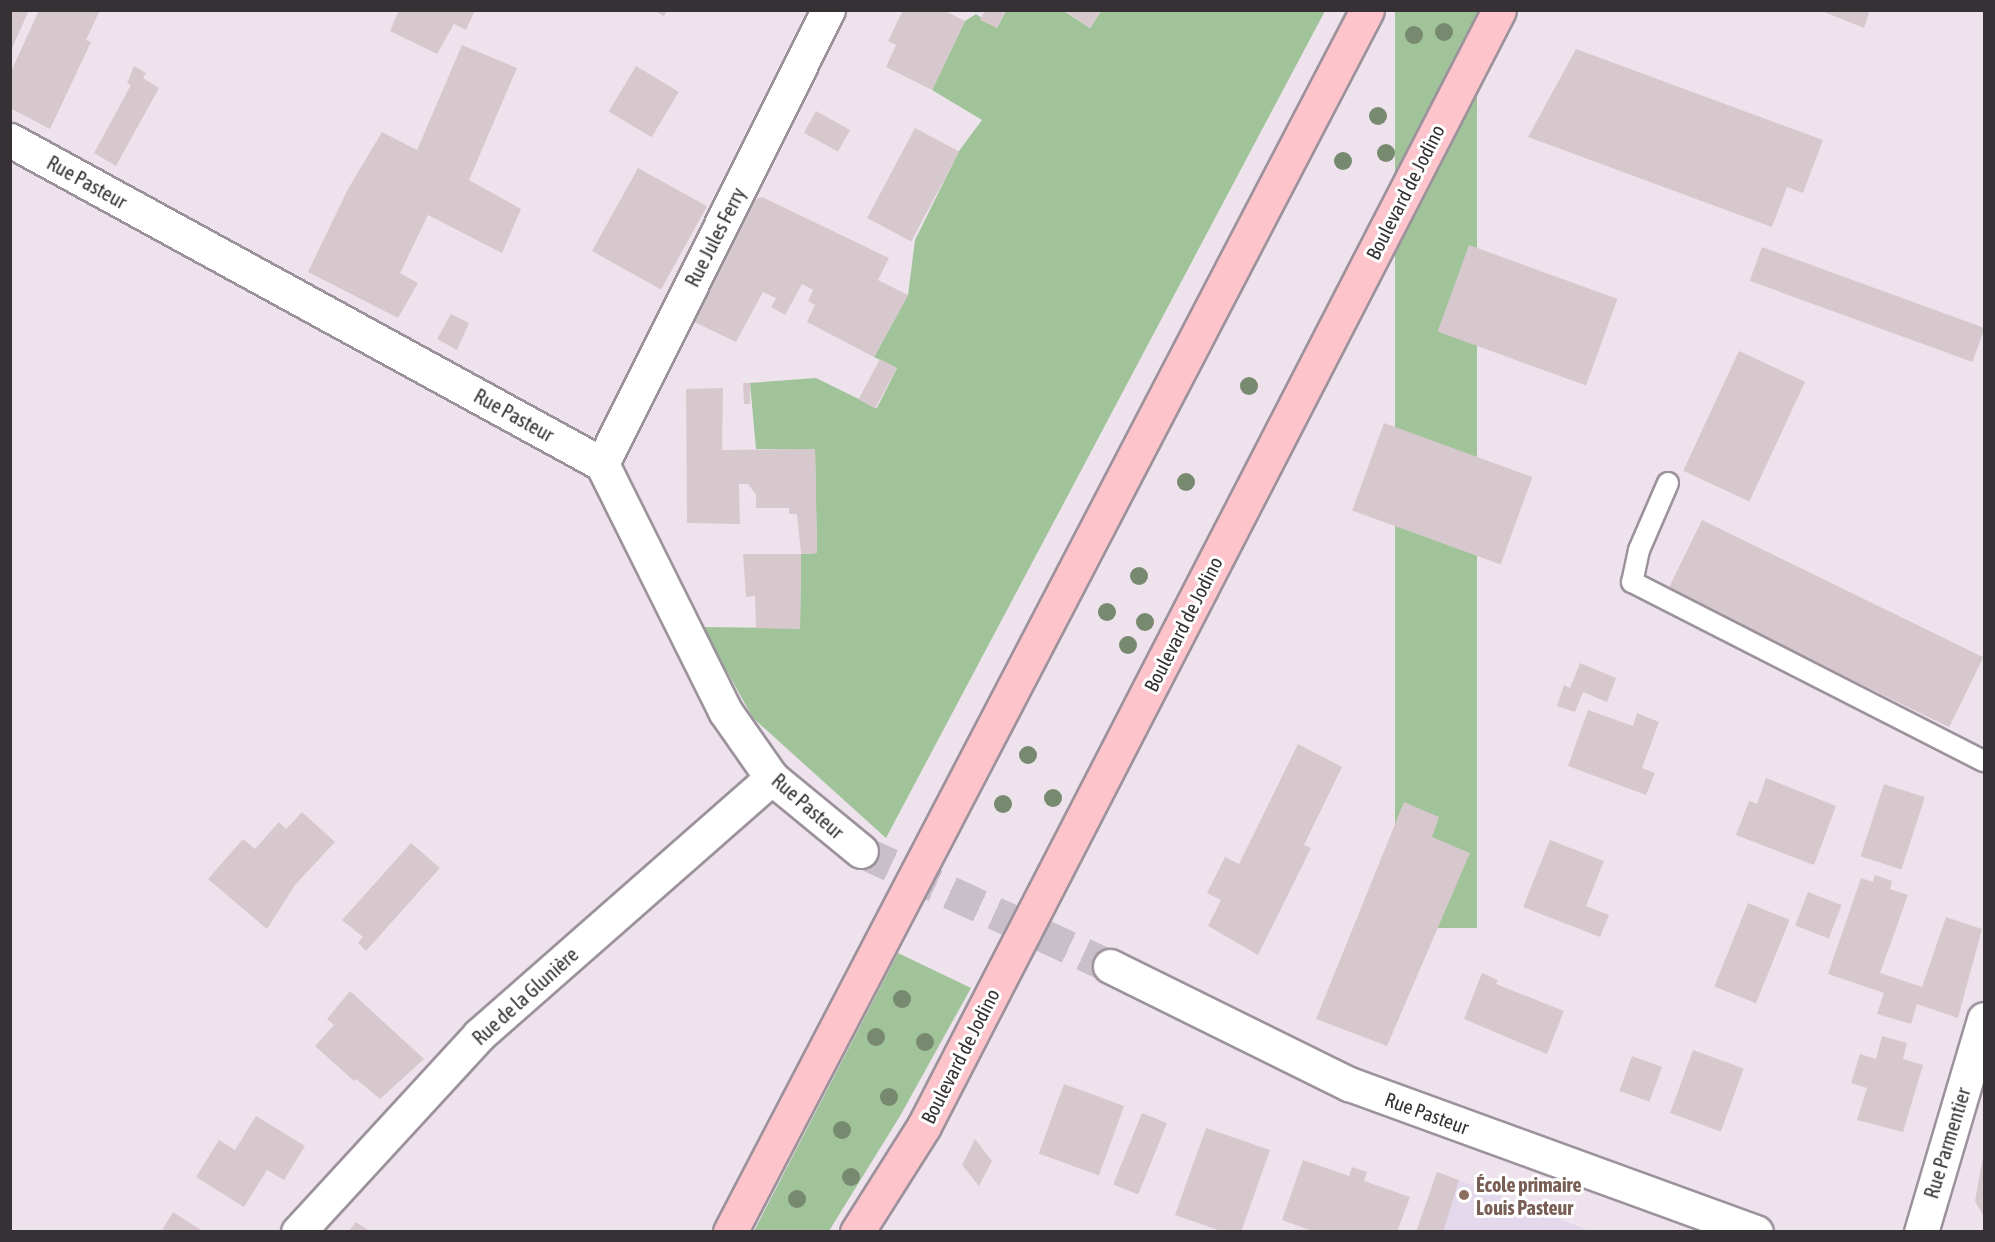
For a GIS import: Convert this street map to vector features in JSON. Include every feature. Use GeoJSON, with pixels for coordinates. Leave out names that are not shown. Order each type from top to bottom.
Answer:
{"type":"FeatureCollection","features":[{"type":"Feature","properties":{"kind":"main road"},"geometry":{"type":"LineString","coordinates":[[730,1232],[1367,10]]}},
{"type":"Feature","properties":{"kind":"main road","name":"Boulevard de Jodino"},"geometry":{"type":"LineString","coordinates":[[857,1232],[924,1126],[1499,10]]}},
{"type":"Feature","properties":{"kind":"street","name":"Rue Jules Ferry"},"geometry":{"type":"LineString","coordinates":[[602,464],[828,10]]}},
{"type":"Feature","properties":{"kind":"street","name":"Rue Pasteur"},"geometry":{"type":"LineString","coordinates":[[10,140],[602,464],[725,711],[772,778],[861,851]]}},
{"type":"Feature","properties":{"kind":"street","name":"Rue de la Glunière"},"geometry":{"type":"LineString","coordinates":[[298,1232],[479,1035],[772,778]]}},
{"type":"Feature","properties":{"kind":"street","name":"Rue Pasteur"},"geometry":{"type":"LineString","coordinates":[[1110,966],[1349,1084],[1756,1232]]}},
{"type":"Feature","properties":{"kind":"street","name":"Rue Parmentier"},"geometry":{"type":"LineString","coordinates":[[1921,1232],[1984,1019]]}},
{"type":"Feature","properties":{"kind":"lane"},"geometry":{"type":"LineString","coordinates":[[1668,483],[1639,550],[1632,582],[1984,761]]}},
{"type":"Feature","properties":{"kind":"shaded area","name":"École primaire Louis Pasteur"},"geometry":{"type":"Polygon","coordinates":[[[1437,1172],[1591,1231],[1416,1232],[1437,1172]]]}},
{"type":"Feature","properties":{"kind":"green space"},"geometry":{"type":"Polygon","coordinates":[[[1006,11],[1064,11],[1090,28],[1101,11],[1325,11],[886,838],[753,718],[702,627],[800,628],[801,554],[817,553],[815,450],[756,449],[750,383],[816,378],[877,408],[897,368],[874,357],[908,295],[915,240],[959,151],[982,120],[932,90],[965,21],[976,14],[997,28],[1006,11]]]}},
{"type":"Feature","properties":{"kind":"green space"},"geometry":{"type":"Polygon","coordinates":[[[1395,11],[1477,11],[1477,928],[1395,928],[1395,11]]]}},
{"type":"Feature","properties":{"kind":"green space"},"geometry":{"type":"Polygon","coordinates":[[[898,953],[971,988],[900,1116],[829,1231],[754,1231],[898,953]]]}},
{"type":"Feature","properties":{"kind":"building"},"geometry":{"type":"Polygon","coordinates":[[[10,10],[29,10],[10,53],[10,10]]]}},
{"type":"Feature","properties":{"kind":"building"},"geometry":{"type":"Polygon","coordinates":[[[39,10],[100,10],[86,40],[91,42],[50,129],[10,108],[10,74],[39,10]]]}},
{"type":"Feature","properties":{"kind":"building"},"geometry":{"type":"Polygon","coordinates":[[[399,10],[475,10],[466,30],[454,24],[437,54],[390,31],[399,10]]]}},
{"type":"Feature","properties":{"kind":"building"},"geometry":{"type":"Polygon","coordinates":[[[653,10],[667,10],[664,16],[653,10]]]}},
{"type":"Feature","properties":{"kind":"building"},"geometry":{"type":"Polygon","coordinates":[[[903,10],[943,10],[965,21],[932,90],[886,67],[896,45],[888,41],[903,10]]]}},
{"type":"Feature","properties":{"kind":"building"},"geometry":{"type":"Polygon","coordinates":[[[985,10],[1006,10],[997,28],[980,20],[985,10]]]}},
{"type":"Feature","properties":{"kind":"building"},"geometry":{"type":"Polygon","coordinates":[[[1064,10],[1101,10],[1090,28],[1064,10]]]}},
{"type":"Feature","properties":{"kind":"building"},"geometry":{"type":"Polygon","coordinates":[[[1819,10],[1870,10],[1864,28],[1819,10]]]}},
{"type":"Feature","properties":{"kind":"building"},"geometry":{"type":"Polygon","coordinates":[[[462,45],[517,68],[469,180],[521,209],[502,253],[428,215],[400,273],[418,283],[398,318],[308,272],[348,189],[382,132],[417,150],[462,45]]]}},
{"type":"Feature","properties":{"kind":"building"},"geometry":{"type":"Polygon","coordinates":[[[1576,49],[1823,140],[1803,193],[1787,187],[1772,227],[1528,137],[1576,49]]]}},
{"type":"Feature","properties":{"kind":"building"},"geometry":{"type":"Polygon","coordinates":[[[134,66],[146,73],[143,78],[159,88],[116,166],[94,153],[131,85],[127,83],[134,66]]]}},
{"type":"Feature","properties":{"kind":"building"},"geometry":{"type":"Polygon","coordinates":[[[636,66],[679,92],[652,137],[609,111],[636,66]]]}},
{"type":"Feature","properties":{"kind":"building"},"geometry":{"type":"Polygon","coordinates":[[[816,111],[850,130],[838,152],[804,133],[816,111]]]}},
{"type":"Feature","properties":{"kind":"building"},"geometry":{"type":"Polygon","coordinates":[[[915,128],[959,151],[911,242],[867,218],[915,128]]]}},
{"type":"Feature","properties":{"kind":"building"},"geometry":{"type":"Polygon","coordinates":[[[638,168],[707,206],[661,289],[592,251],[638,168]]]}},
{"type":"Feature","properties":{"kind":"building"},"geometry":{"type":"Polygon","coordinates":[[[762,197],[889,258],[878,280],[908,295],[874,357],[807,322],[815,305],[808,301],[813,290],[802,284],[785,315],[771,307],[776,298],[763,292],[736,342],[690,320],[727,245],[731,248],[748,202],[762,197]]]}},
{"type":"Feature","properties":{"kind":"building"},"geometry":{"type":"Polygon","coordinates":[[[1469,245],[1617,299],[1586,385],[1438,331],[1469,245]]]}},
{"type":"Feature","properties":{"kind":"building"},"geometry":{"type":"Polygon","coordinates":[[[1762,247],[1984,328],[1972,362],[1750,281],[1762,247]]]}},
{"type":"Feature","properties":{"kind":"building"},"geometry":{"type":"Polygon","coordinates":[[[451,314],[469,323],[457,350],[437,339],[451,314]]]}},
{"type":"Feature","properties":{"kind":"building"},"geometry":{"type":"Polygon","coordinates":[[[1739,351],[1805,382],[1749,501],[1683,471],[1739,351]]]}},
{"type":"Feature","properties":{"kind":"building"},"geometry":{"type":"Polygon","coordinates":[[[880,359],[897,368],[875,409],[858,400],[880,359]]]}},
{"type":"Feature","properties":{"kind":"building"},"geometry":{"type":"Polygon","coordinates":[[[743,383],[750,383],[750,404],[744,404],[743,383]]]}},
{"type":"Feature","properties":{"kind":"building"},"geometry":{"type":"Polygon","coordinates":[[[723,388],[722,450],[815,449],[817,553],[801,554],[797,514],[789,514],[789,508],[756,508],[756,495],[748,484],[739,484],[740,524],[687,523],[686,389],[723,388]]]}},
{"type":"Feature","properties":{"kind":"building"},"geometry":{"type":"Polygon","coordinates":[[[1384,423],[1532,477],[1501,564],[1352,510],[1384,423]]]}},
{"type":"Feature","properties":{"kind":"building"},"geometry":{"type":"Polygon","coordinates":[[[1702,520],[1983,657],[1949,727],[1668,590],[1702,520]]]}},
{"type":"Feature","properties":{"kind":"building"},"geometry":{"type":"Polygon","coordinates":[[[743,554],[801,554],[800,629],[756,628],[755,596],[746,597],[743,554]]]}},
{"type":"Feature","properties":{"kind":"building"},"geometry":{"type":"Polygon","coordinates":[[[1580,663],[1616,678],[1607,702],[1583,692],[1575,712],[1557,706],[1564,685],[1570,688],[1580,663]]]}},
{"type":"Feature","properties":{"kind":"building"},"geometry":{"type":"Polygon","coordinates":[[[1588,710],[1633,726],[1637,713],[1659,722],[1642,768],[1655,773],[1646,795],[1568,766],[1588,710]]]}},
{"type":"Feature","properties":{"kind":"building"},"geometry":{"type":"Polygon","coordinates":[[[1298,744],[1342,767],[1304,845],[1311,848],[1258,955],[1208,926],[1221,900],[1207,893],[1225,857],[1239,864],[1298,744]]]}},
{"type":"Feature","properties":{"kind":"building"},"geometry":{"type":"Polygon","coordinates":[[[1766,778],[1836,806],[1814,865],[1736,835],[1749,801],[1757,804],[1766,778]]]}},
{"type":"Feature","properties":{"kind":"building"},"geometry":{"type":"Polygon","coordinates":[[[1884,784],[1925,797],[1901,870],[1861,856],[1884,784]]]}},
{"type":"Feature","properties":{"kind":"building"},"geometry":{"type":"Polygon","coordinates":[[[1404,802],[1439,817],[1432,837],[1470,853],[1387,1046],[1316,1019],[1404,802]]]}},
{"type":"Feature","properties":{"kind":"building"},"geometry":{"type":"Polygon","coordinates":[[[302,812],[335,842],[295,885],[267,929],[208,879],[243,839],[255,849],[279,822],[286,829],[302,812]]]}},
{"type":"Feature","properties":{"kind":"building"},"geometry":{"type":"Polygon","coordinates":[[[1550,840],[1604,861],[1586,906],[1609,915],[1600,937],[1523,907],[1550,840]]]}},
{"type":"Feature","properties":{"kind":"building"},"geometry":{"type":"Polygon","coordinates":[[[411,843],[440,868],[366,951],[358,943],[363,937],[342,920],[411,843]]]}},
{"type":"Feature","properties":{"kind":"building"},"geometry":{"type":"Polygon","coordinates":[[[1875,875],[1892,881],[1890,889],[1908,895],[1880,973],[1922,987],[1946,917],[1982,929],[1958,1018],[1917,1004],[1911,1024],[1877,1014],[1884,993],[1828,974],[1861,878],[1873,882],[1875,875]]]}},
{"type":"Feature","properties":{"kind":"building"},"geometry":{"type":"Polygon","coordinates":[[[1808,892],[1842,905],[1829,939],[1795,926],[1808,892]]]}},
{"type":"Feature","properties":{"kind":"building"},"geometry":{"type":"Polygon","coordinates":[[[1748,903],[1790,920],[1756,1003],[1714,986],[1748,903]]]}},
{"type":"Feature","properties":{"kind":"building"},"geometry":{"type":"Polygon","coordinates":[[[1482,973],[1498,980],[1496,984],[1564,1011],[1547,1054],[1464,1019],[1482,973]]]}},
{"type":"Feature","properties":{"kind":"building"},"geometry":{"type":"Polygon","coordinates":[[[350,991],[424,1059],[380,1099],[356,1079],[354,1081],[315,1046],[334,1025],[327,1019],[350,991]]]}},
{"type":"Feature","properties":{"kind":"building"},"geometry":{"type":"Polygon","coordinates":[[[1882,1036],[1907,1043],[1903,1059],[1923,1065],[1903,1132],[1857,1120],[1867,1088],[1851,1083],[1860,1054],[1876,1059],[1882,1036]]]}},
{"type":"Feature","properties":{"kind":"building"},"geometry":{"type":"Polygon","coordinates":[[[1693,1050],[1744,1068],[1721,1131],[1670,1113],[1693,1050]]]}},
{"type":"Feature","properties":{"kind":"building"},"geometry":{"type":"Polygon","coordinates":[[[1632,1056],[1662,1067],[1649,1102],[1619,1091],[1632,1056]]]}},
{"type":"Feature","properties":{"kind":"building"},"geometry":{"type":"Polygon","coordinates":[[[1064,1084],[1124,1106],[1099,1175],[1039,1154],[1064,1084]]]}},
{"type":"Feature","properties":{"kind":"building"},"geometry":{"type":"Polygon","coordinates":[[[1142,1113],[1167,1123],[1138,1195],[1113,1184],[1142,1113]]]}},
{"type":"Feature","properties":{"kind":"building"},"geometry":{"type":"Polygon","coordinates":[[[256,1116],[305,1146],[284,1180],[267,1170],[244,1207],[196,1177],[219,1140],[235,1150],[256,1116]]]}},
{"type":"Feature","properties":{"kind":"building"},"geometry":{"type":"Polygon","coordinates":[[[1206,1128],[1270,1150],[1241,1232],[1224,1232],[1175,1215],[1206,1128]]]}},
{"type":"Feature","properties":{"kind":"building"},"geometry":{"type":"Polygon","coordinates":[[[975,1139],[992,1161],[979,1186],[962,1165],[975,1139]]]}},
{"type":"Feature","properties":{"kind":"building"},"geometry":{"type":"Polygon","coordinates":[[[1984,1157],[1984,1217],[1975,1201],[1984,1157]]]}},
{"type":"Feature","properties":{"kind":"building"},"geometry":{"type":"Polygon","coordinates":[[[1303,1160],[1349,1176],[1352,1167],[1367,1172],[1364,1181],[1410,1197],[1397,1232],[1315,1232],[1282,1220],[1303,1160]]]}},
{"type":"Feature","properties":{"kind":"building"},"geometry":{"type":"Polygon","coordinates":[[[1437,1172],[1459,1180],[1443,1232],[1416,1232],[1437,1172]]]}},
{"type":"Feature","properties":{"kind":"building"},"geometry":{"type":"Polygon","coordinates":[[[173,1212],[204,1232],[161,1232],[173,1212]]]}},
{"type":"Feature","properties":{"kind":"building"},"geometry":{"type":"Polygon","coordinates":[[[356,1222],[371,1232],[348,1232],[356,1222]]]}},
{"type":"Feature","properties":{"kind":"tunnel"},"geometry":{"type":"LineString","coordinates":[[861,851],[1110,966]]}},
{"type":"Feature","properties":{"kind":"place","name":"École primaire Louis Pasteur"},"geometry":{"type":"Point","coordinates":[1464,1195]}}]}
